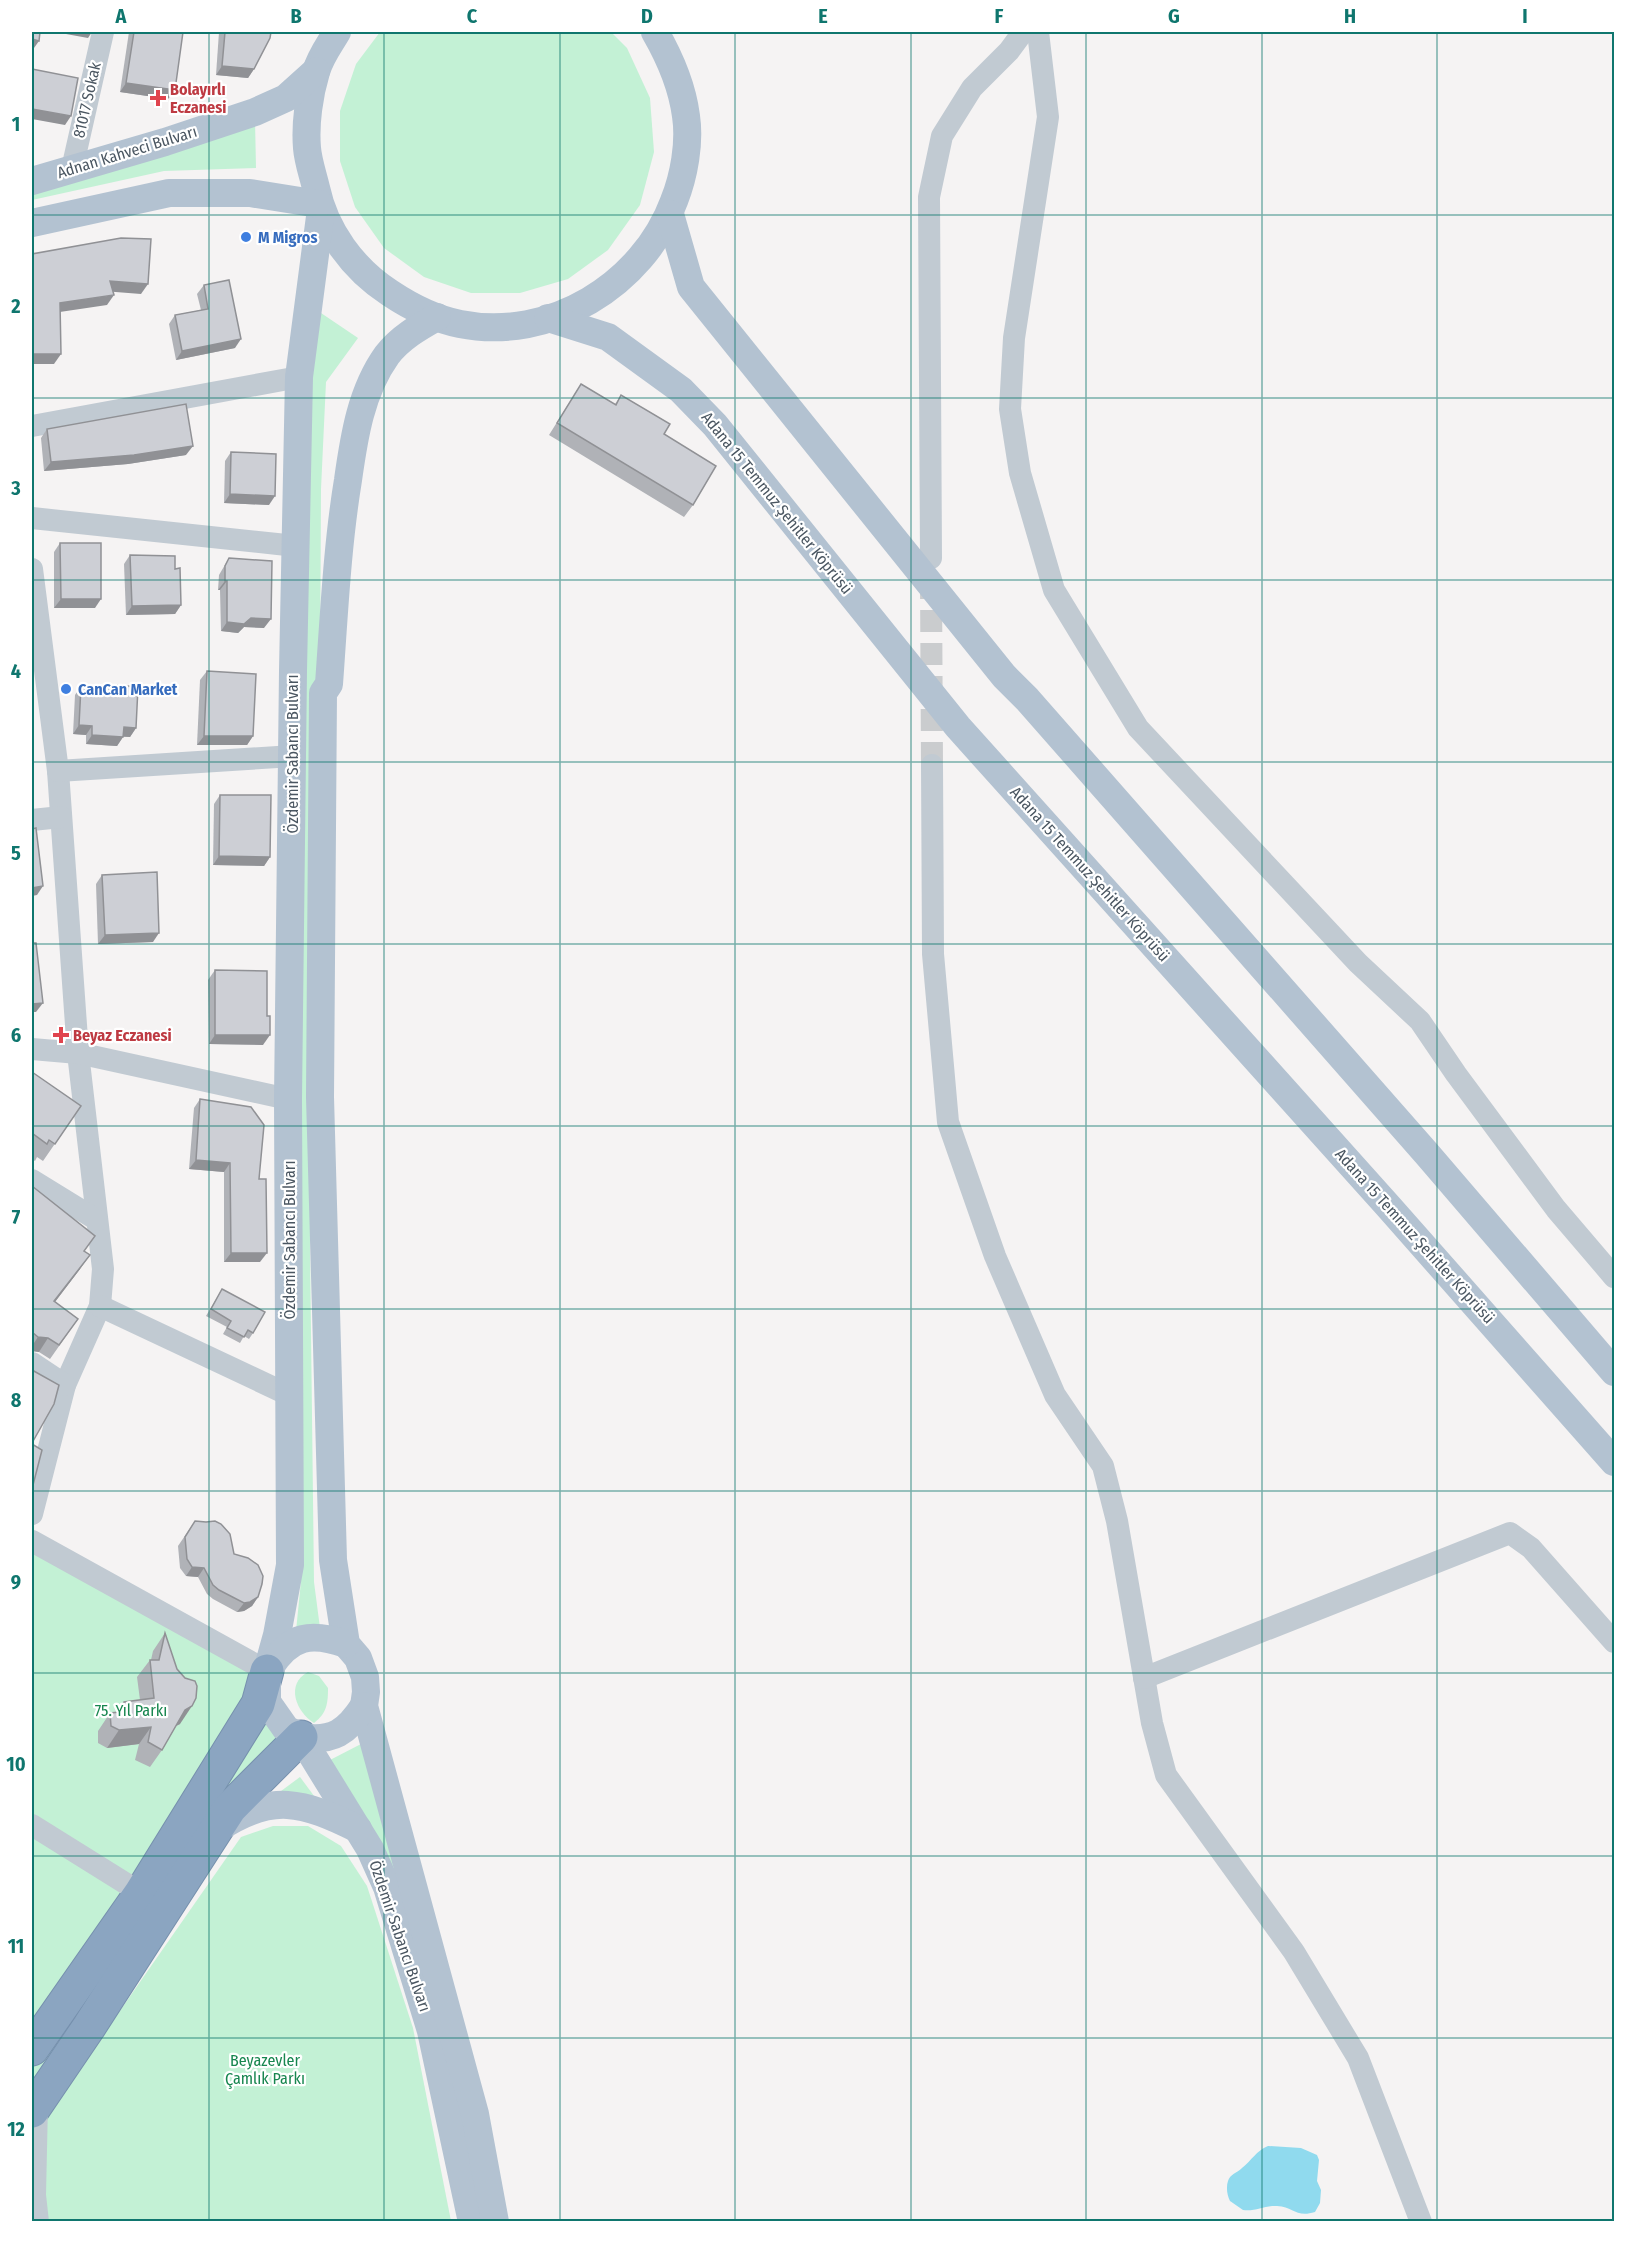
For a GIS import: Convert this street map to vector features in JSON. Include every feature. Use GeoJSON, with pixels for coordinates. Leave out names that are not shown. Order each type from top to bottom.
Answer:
{"type":"FeatureCollection","features":[{"type":"Feature","properties":{"kind":"highway"},"geometry":{"type":"LineString","coordinates":[[32,2049],[141,1893],[258,1704],[267,1671]]}},
{"type":"Feature","properties":{"kind":"highway"},"geometry":{"type":"LineString","coordinates":[[34,2108],[90,2027],[230,1808],[301,1737]]}},
{"type":"Feature","properties":{"kind":"main road"},"geometry":{"type":"LineString","coordinates":[[337,32],[319,54],[307,121],[307,149],[320,206],[338,240],[361,271],[404,303],[460,324],[488,327],[519,325],[572,311],[623,278],[647,252],[660,233],[670,214],[681,183],[687,118],[671,60],[655,32]]}},
{"type":"Feature","properties":{"kind":"main road","name":"Adnan Kahveci Bulvarı"},"geometry":{"type":"LineString","coordinates":[[32,181],[255,112],[286,98],[319,54]]}},
{"type":"Feature","properties":{"kind":"main road"},"geometry":{"type":"LineString","coordinates":[[32,223],[169,193],[250,193],[320,206]]}},
{"type":"Feature","properties":{"kind":"main road","name":"Özdemir Sabancı Bulvarı"},"geometry":{"type":"LineString","coordinates":[[320,206],[299,377],[288,1099],[290,1565],[277,1635],[267,1671],[267,1702],[286,1729],[301,1737],[358,1829],[387,1887],[431,2031],[472,2222]]}},
{"type":"Feature","properties":{"kind":"main road"},"geometry":{"type":"LineString","coordinates":[[670,214],[691,287],[1004,676],[1027,699],[1427,1154],[1614,1372]]}},
{"type":"Feature","properties":{"kind":"main road","name":"Özdemir Sabancı Bulvarı"},"geometry":{"type":"LineString","coordinates":[[437,317],[417,328],[387,355],[371,383],[357,422],[342,516],[329,684],[323,693],[320,1097],[333,1560],[346,1644],[358,1658],[365,1677],[364,1706],[472,2103],[495,2222]]}},
{"type":"Feature","properties":{"kind":"main road","name":"Adana 15 Temmuz Şehitler Köprüsü"},"geometry":{"type":"LineString","coordinates":[[548,318],[608,337],[681,390],[715,425],[976,747],[1388,1206],[1614,1462]]}},
{"type":"Feature","properties":{"kind":"main road"},"geometry":{"type":"LineString","coordinates":[[267,1671],[280,1652],[293,1642],[310,1637],[328,1638],[346,1644]]}},
{"type":"Feature","properties":{"kind":"main road"},"geometry":{"type":"LineString","coordinates":[[301,1737],[319,1740],[336,1735],[352,1723],[364,1706]]}},
{"type":"Feature","properties":{"kind":"main road"},"geometry":{"type":"LineString","coordinates":[[217,1829],[236,1816],[251,1810],[269,1805],[290,1804],[314,1809],[358,1829]]}},
{"type":"Feature","properties":{"kind":"street","name":"81017 Sokak"},"geometry":{"type":"LineString","coordinates":[[72,170],[103,32]]}},
{"type":"Feature","properties":{"kind":"street"},"geometry":{"type":"LineString","coordinates":[[931,558],[929,196],[942,136],[972,88],[1009,51],[1023,32]]}},
{"type":"Feature","properties":{"kind":"street"},"geometry":{"type":"LineString","coordinates":[[1038,32],[1048,117],[1014,338],[1010,409],[1020,473],[1053,590],[1138,728],[1358,963],[1420,1021],[1456,1074],[1556,1209],[1614,1277]]}},
{"type":"Feature","properties":{"kind":"street"},"geometry":{"type":"LineString","coordinates":[[32,426],[299,377]]}},
{"type":"Feature","properties":{"kind":"street"},"geometry":{"type":"LineString","coordinates":[[32,518],[296,546]]}},
{"type":"Feature","properties":{"kind":"street"},"geometry":{"type":"LineString","coordinates":[[32,569],[38,668],[58,771],[78,1053],[103,1269],[100,1306],[65,1385],[32,1514]]}},
{"type":"Feature","properties":{"kind":"street"},"geometry":{"type":"LineString","coordinates":[[58,771],[293,756]]}},
{"type":"Feature","properties":{"kind":"street"},"geometry":{"type":"LineString","coordinates":[[932,765],[933,954],[948,1122],[995,1256],[1055,1395],[1103,1466],[1117,1521],[1152,1723],[1166,1775],[1293,1952],[1358,2058],[1421,2222]]}},
{"type":"Feature","properties":{"kind":"street"},"geometry":{"type":"LineString","coordinates":[[32,820],[61,818]]}},
{"type":"Feature","properties":{"kind":"street"},"geometry":{"type":"LineString","coordinates":[[32,1049],[78,1053],[288,1099]]}},
{"type":"Feature","properties":{"kind":"street"},"geometry":{"type":"LineString","coordinates":[[32,1180],[97,1220]]}},
{"type":"Feature","properties":{"kind":"street"},"geometry":{"type":"LineString","coordinates":[[100,1306],[289,1395]]}},
{"type":"Feature","properties":{"kind":"street"},"geometry":{"type":"LineString","coordinates":[[32,1363],[65,1385]]}},
{"type":"Feature","properties":{"kind":"street"},"geometry":{"type":"LineString","coordinates":[[1144,1678],[1510,1533],[1531,1548],[1614,1642]]}},
{"type":"Feature","properties":{"kind":"street"},"geometry":{"type":"LineString","coordinates":[[32,1541],[267,1671]]}},
{"type":"Feature","properties":{"kind":"street"},"geometry":{"type":"LineString","coordinates":[[32,1825],[141,1893]]}},
{"type":"Feature","properties":{"kind":"street"},"geometry":{"type":"LineString","coordinates":[[34,2108],[33,2194],[38,2222]]}},
{"type":"Feature","properties":{"kind":"green space"},"geometry":{"type":"Polygon","coordinates":[[[380,32],[611,32],[627,48],[650,98],[654,152],[640,205],[608,250],[568,279],[520,293],[471,293],[424,277],[384,248],[355,207],[340,161],[340,111],[356,64],[380,32]]]}},
{"type":"Feature","properties":{"kind":"green space"},"geometry":{"type":"Polygon","coordinates":[[[255,120],[256,168],[164,171],[32,200],[32,192],[255,120]]]}},
{"type":"Feature","properties":{"kind":"green space"},"geometry":{"type":"Polygon","coordinates":[[[321,313],[358,338],[326,382],[321,489],[320,685],[310,1247],[314,1582],[320,1628],[296,1631],[301,1581],[301,1033],[309,373],[321,313]]]}},
{"type":"Feature","properties":{"kind":"green space","name":"75. Yıl Parkı"},"geometry":{"type":"Polygon","coordinates":[[[32,1541],[267,1671],[32,2049],[32,1541]]]}},
{"type":"Feature","properties":{"kind":"green space"},"geometry":{"type":"Polygon","coordinates":[[[308,1672],[319,1676],[328,1688],[326,1707],[314,1723],[302,1712],[295,1691],[301,1677],[308,1672]]]}},
{"type":"Feature","properties":{"kind":"green space"},"geometry":{"type":"Polygon","coordinates":[[[267,1720],[285,1746],[223,1803],[32,2081],[32,2066],[218,1797],[267,1720]]]}},
{"type":"Feature","properties":{"kind":"green space"},"geometry":{"type":"Polygon","coordinates":[[[361,1744],[407,1911],[330,1760],[361,1744]]]}},
{"type":"Feature","properties":{"kind":"green space"},"geometry":{"type":"Polygon","coordinates":[[[300,1777],[320,1804],[273,1797],[300,1777]]]}},
{"type":"Feature","properties":{"kind":"green space","name":"Beyazevler Çamlık Parkı"},"geometry":{"type":"Polygon","coordinates":[[[273,1826],[308,1826],[341,1846],[367,1886],[413,2028],[451,2221],[32,2222],[32,2137],[241,1837],[273,1826]]]}},
{"type":"Feature","properties":{"kind":"water"},"geometry":{"type":"Polygon","coordinates":[[[1268,2146],[1301,2148],[1317,2155],[1319,2160],[1317,2181],[1321,2190],[1320,2203],[1315,2212],[1303,2214],[1277,2206],[1243,2210],[1230,2201],[1227,2188],[1229,2179],[1268,2146]]]}},
{"type":"Feature","properties":{"kind":"building"},"geometry":{"type":"Polygon","coordinates":[[[32,32],[40,32],[39,41],[32,39],[32,32]]]}},
{"type":"Feature","properties":{"kind":"building"},"geometry":{"type":"Polygon","coordinates":[[[134,32],[183,32],[175,90],[126,83],[134,32]]]}},
{"type":"Feature","properties":{"kind":"building"},"geometry":{"type":"Polygon","coordinates":[[[225,32],[271,32],[254,69],[222,66],[225,32]]]}},
{"type":"Feature","properties":{"kind":"building"},"geometry":{"type":"Polygon","coordinates":[[[32,69],[78,78],[71,116],[32,109],[32,69]]]}},
{"type":"Feature","properties":{"kind":"building"},"geometry":{"type":"Polygon","coordinates":[[[121,238],[151,239],[148,284],[110,281],[114,295],[60,303],[61,354],[32,354],[32,254],[121,238]]]}},
{"type":"Feature","properties":{"kind":"building"},"geometry":{"type":"Polygon","coordinates":[[[229,280],[241,339],[182,351],[175,315],[208,309],[204,285],[229,280]]]}},
{"type":"Feature","properties":{"kind":"building"},"geometry":{"type":"Polygon","coordinates":[[[581,384],[616,405],[621,395],[670,424],[664,434],[716,466],[693,505],[557,423],[581,384]]]}},
{"type":"Feature","properties":{"kind":"building"},"geometry":{"type":"Polygon","coordinates":[[[186,404],[193,446],[134,455],[51,462],[47,429],[186,404]]]}},
{"type":"Feature","properties":{"kind":"building"},"geometry":{"type":"Polygon","coordinates":[[[231,452],[276,454],[275,496],[230,494],[231,452]]]}},
{"type":"Feature","properties":{"kind":"building"},"geometry":{"type":"Polygon","coordinates":[[[60,543],[101,543],[101,599],[61,599],[60,543]]]}},
{"type":"Feature","properties":{"kind":"building"},"geometry":{"type":"Polygon","coordinates":[[[130,555],[175,556],[175,569],[180,568],[181,605],[132,606],[130,555]]]}},
{"type":"Feature","properties":{"kind":"building"},"geometry":{"type":"Polygon","coordinates":[[[229,558],[272,561],[271,619],[251,618],[244,624],[227,622],[225,566],[229,558]]]}},
{"type":"Feature","properties":{"kind":"building"},"geometry":{"type":"Polygon","coordinates":[[[207,671],[256,674],[253,736],[204,736],[207,671]]]}},
{"type":"Feature","properties":{"kind":"building"},"geometry":{"type":"Polygon","coordinates":[[[116,685],[138,687],[136,728],[124,727],[123,737],[92,735],[92,726],[79,725],[81,686],[116,688],[116,685]]]}},
{"type":"Feature","properties":{"kind":"building"},"geometry":{"type":"Polygon","coordinates":[[[220,795],[271,795],[270,857],[219,856],[220,795]]]}},
{"type":"Feature","properties":{"kind":"building"},"geometry":{"type":"Polygon","coordinates":[[[36,828],[43,886],[32,888],[32,829],[36,828]]]}},
{"type":"Feature","properties":{"kind":"building"},"geometry":{"type":"Polygon","coordinates":[[[157,872],[159,933],[105,935],[102,875],[157,872]]]}},
{"type":"Feature","properties":{"kind":"building"},"geometry":{"type":"Polygon","coordinates":[[[32,943],[36,943],[43,1003],[32,1004],[32,943]]]}},
{"type":"Feature","properties":{"kind":"building"},"geometry":{"type":"Polygon","coordinates":[[[215,970],[267,971],[267,1016],[270,1016],[270,1035],[215,1035],[215,970]]]}},
{"type":"Feature","properties":{"kind":"building"},"geometry":{"type":"Polygon","coordinates":[[[32,1072],[81,1106],[55,1144],[49,1140],[47,1144],[32,1133],[32,1072]]]}},
{"type":"Feature","properties":{"kind":"building"},"geometry":{"type":"Polygon","coordinates":[[[200,1099],[251,1107],[264,1125],[259,1179],[266,1179],[267,1253],[231,1253],[230,1163],[196,1160],[200,1099]]]}},
{"type":"Feature","properties":{"kind":"building"},"geometry":{"type":"Polygon","coordinates":[[[32,1186],[95,1236],[84,1251],[90,1255],[54,1301],[78,1319],[59,1345],[48,1338],[38,1337],[32,1332],[32,1186]]]}},
{"type":"Feature","properties":{"kind":"building"},"geometry":{"type":"Polygon","coordinates":[[[222,1289],[265,1312],[253,1333],[248,1330],[244,1337],[227,1328],[231,1321],[211,1309],[222,1289]]]}},
{"type":"Feature","properties":{"kind":"building"},"geometry":{"type":"Polygon","coordinates":[[[32,1370],[59,1385],[54,1404],[32,1443],[32,1370]]]}},
{"type":"Feature","properties":{"kind":"building"},"geometry":{"type":"Polygon","coordinates":[[[32,1444],[42,1450],[33,1485],[32,1484],[32,1444]]]}},
{"type":"Feature","properties":{"kind":"building"},"geometry":{"type":"Polygon","coordinates":[[[195,1521],[215,1521],[221,1524],[230,1534],[234,1554],[248,1558],[258,1565],[263,1576],[258,1597],[244,1603],[213,1585],[204,1568],[192,1567],[187,1559],[185,1537],[195,1521]]]}},
{"type":"Feature","properties":{"kind":"building"},"geometry":{"type":"Polygon","coordinates":[[[165,1633],[177,1669],[185,1678],[195,1681],[197,1686],[196,1698],[192,1706],[185,1710],[162,1750],[148,1742],[151,1727],[119,1730],[111,1726],[110,1713],[120,1712],[124,1702],[154,1698],[150,1660],[159,1660],[165,1633]]]}},
{"type":"Feature","properties":{"kind":"tunnel"},"geometry":{"type":"LineString","coordinates":[[931,577],[932,765]]}},
{"type":"Feature","properties":{"kind":"place","name":"Bolayırlı Eczanesi"},"geometry":{"type":"Point","coordinates":[158,98]}},
{"type":"Feature","properties":{"kind":"place","name":"M Migros"},"geometry":{"type":"Point","coordinates":[246,237]}},
{"type":"Feature","properties":{"kind":"place","name":"CanCan Market"},"geometry":{"type":"Point","coordinates":[66,689]}},
{"type":"Feature","properties":{"kind":"place","name":"Beyaz Eczanesi"},"geometry":{"type":"Point","coordinates":[61,1035]}}]}
